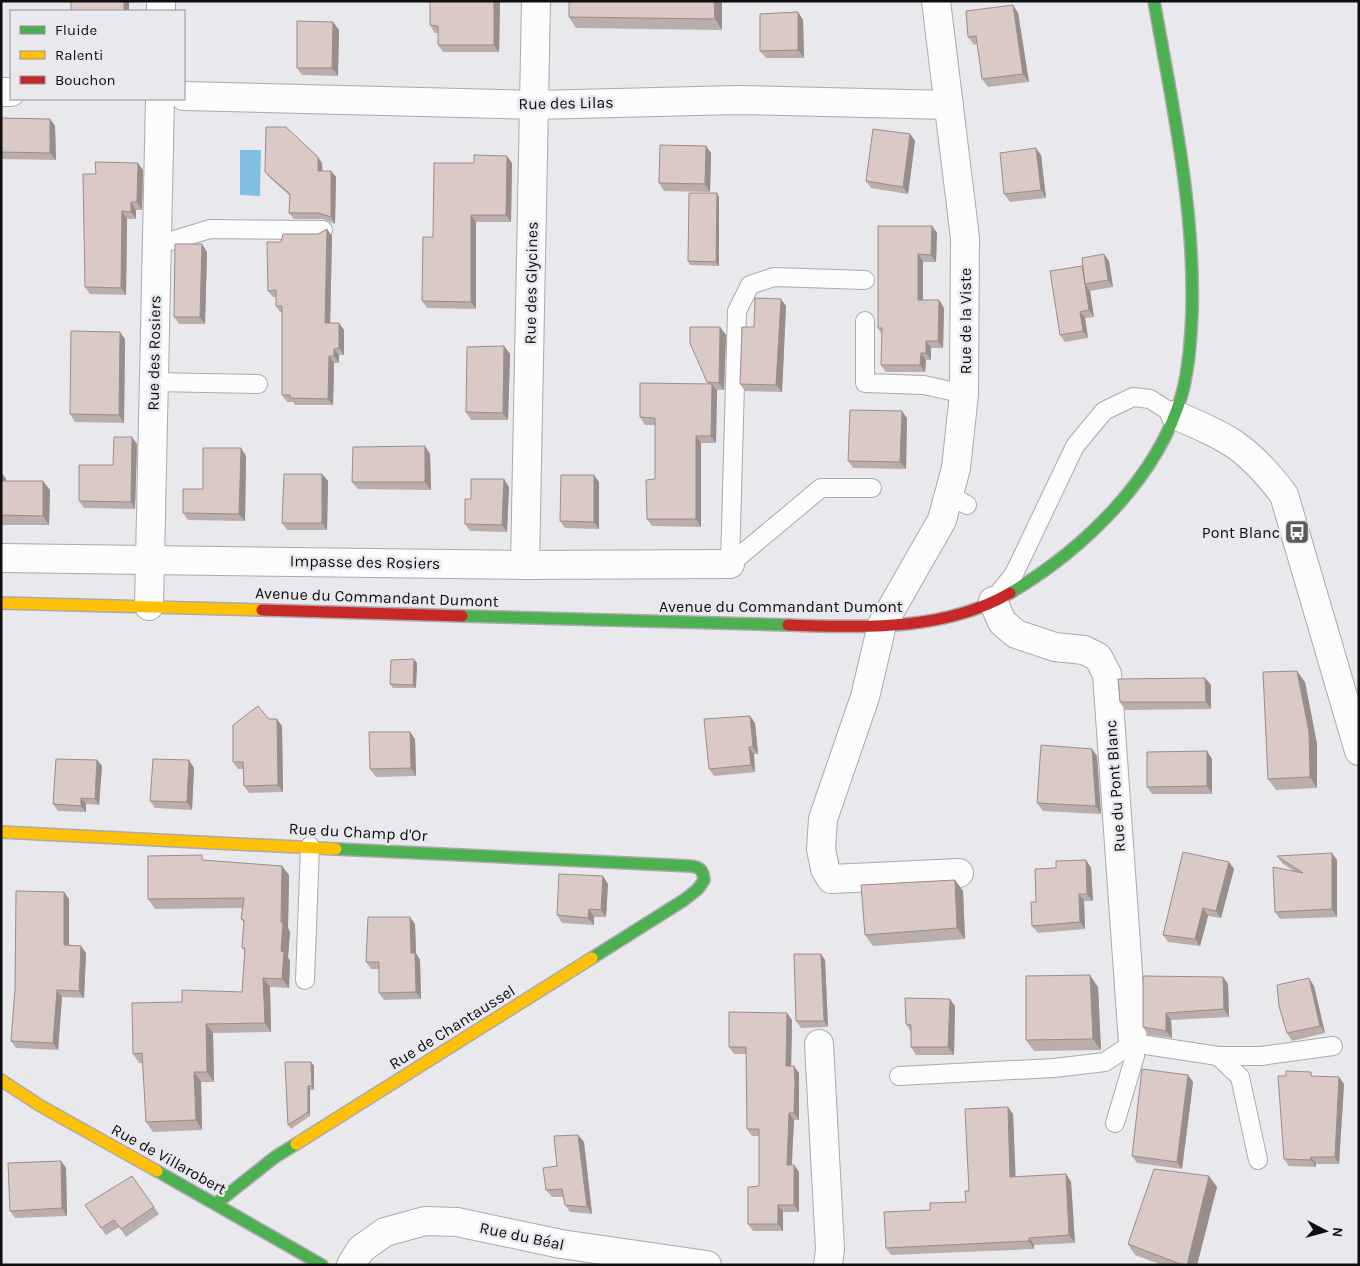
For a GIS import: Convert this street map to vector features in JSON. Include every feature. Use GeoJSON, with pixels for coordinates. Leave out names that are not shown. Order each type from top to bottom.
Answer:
{"type":"FeatureCollection","features":[{"type":"Feature","properties":{"kind":"main road","name":"Avenue du Commandant Dumont"},"geometry":{"type":"LineString","coordinates":[[1,604],[149,606],[829,626],[882,625],[940,620],[993,602],[1028,583],[1061,558],[1092,530],[1139,479],[1165,438],[1175,415],[1189,361],[1193,300],[1184,186],[1154,1]]}},
{"type":"Feature","properties":{"kind":"main road","name":"Rue du Champ d'Or"},"geometry":{"type":"LineString","coordinates":[[1,832],[690,866],[698,867],[703,872],[704,880]]}},
{"type":"Feature","properties":{"kind":"main road","name":"Rue de Chantaussel"},"geometry":{"type":"LineString","coordinates":[[217,1203],[275,1157],[684,900],[698,889],[704,880]]}},
{"type":"Feature","properties":{"kind":"main road","name":"Rue de Villarobert"},"geometry":{"type":"LineString","coordinates":[[1,1080],[39,1105],[217,1203],[322,1265]]}},
{"type":"Feature","properties":{"kind":"street","name":"Rue des Glycines"},"geometry":{"type":"LineString","coordinates":[[525,565],[536,1]]}},
{"type":"Feature","properties":{"kind":"street","name":"Rue de la Viste"},"geometry":{"type":"LineString","coordinates":[[936,1],[964,238],[964,394],[956,468],[958,500],[942,520],[925,553],[882,625],[865,697],[823,819],[821,850],[825,869],[831,880],[959,873]]}},
{"type":"Feature","properties":{"kind":"street","name":"Rue des Lilas"},"geometry":{"type":"LineString","coordinates":[[185,96],[535,105],[738,100],[949,105]]}},
{"type":"Feature","properties":{"kind":"street","name":"Rue des Rosiers"},"geometry":{"type":"LineString","coordinates":[[149,606],[160,100]]}},
{"type":"Feature","properties":{"kind":"street"},"geometry":{"type":"LineString","coordinates":[[1175,415],[1225,437],[1242,448],[1265,468],[1284,495],[1359,751]]}},
{"type":"Feature","properties":{"kind":"street","name":"Impasse des Rosiers"},"geometry":{"type":"LineString","coordinates":[[1,558],[525,565],[730,564]]}},
{"type":"Feature","properties":{"kind":"street","name":"Rue du Pont Blanc"},"geometry":{"type":"LineString","coordinates":[[993,602],[1002,622],[1016,634],[1055,647],[1084,650],[1098,657],[1107,674],[1133,1043]]}},
{"type":"Feature","properties":{"kind":"street"},"geometry":{"type":"LineString","coordinates":[[819,1044],[830,1249],[828,1265]]}},
{"type":"Feature","properties":{"kind":"street","name":"Rue du Béal"},"geometry":{"type":"LineString","coordinates":[[351,1265],[362,1248],[385,1232],[425,1221],[457,1222],[561,1244],[707,1265]]}},
{"type":"Feature","properties":{"kind":"lane"},"geometry":{"type":"LineString","coordinates":[[156,242],[171,242],[210,229],[323,230]]}},
{"type":"Feature","properties":{"kind":"lane"},"geometry":{"type":"LineString","coordinates":[[730,564],[737,311],[750,285],[774,277],[865,280]]}},
{"type":"Feature","properties":{"kind":"lane"},"geometry":{"type":"LineString","coordinates":[[865,321],[865,383],[924,385],[964,394]]}},
{"type":"Feature","properties":{"kind":"lane"},"geometry":{"type":"LineString","coordinates":[[154,382],[258,384]]}},
{"type":"Feature","properties":{"kind":"lane"},"geometry":{"type":"LineString","coordinates":[[993,602],[1014,574],[1075,446],[1104,411],[1133,396],[1150,399],[1175,415]]}},
{"type":"Feature","properties":{"kind":"lane"},"geometry":{"type":"LineString","coordinates":[[730,564],[821,488],[872,488]]}},
{"type":"Feature","properties":{"kind":"lane"},"geometry":{"type":"LineString","coordinates":[[305,980],[310,846]]}},
{"type":"Feature","properties":{"kind":"lane"},"geometry":{"type":"LineString","coordinates":[[1115,1123],[1135,1056],[1133,1043]]}},
{"type":"Feature","properties":{"kind":"lane"},"geometry":{"type":"LineString","coordinates":[[899,1076],[1054,1068],[1105,1062],[1133,1043],[1218,1056],[1262,1056],[1332,1046]]}},
{"type":"Feature","properties":{"kind":"lane"},"geometry":{"type":"LineString","coordinates":[[1218,1056],[1240,1077],[1258,1160]]}},
{"type":"Feature","properties":{"kind":"water"},"geometry":{"type":"Polygon","coordinates":[[[240,150],[261,150],[260,196],[240,195],[240,150]]]}},
{"type":"Feature","properties":{"kind":"building"},"geometry":{"type":"Polygon","coordinates":[[[71,1],[124,1],[124,10],[71,10],[71,1]]]}},
{"type":"Feature","properties":{"kind":"building"},"geometry":{"type":"Polygon","coordinates":[[[430,1],[494,1],[494,45],[438,45],[438,26],[430,25],[430,1]]]}},
{"type":"Feature","properties":{"kind":"building"},"geometry":{"type":"Polygon","coordinates":[[[569,1],[714,1],[715,19],[569,17],[569,1]]]}},
{"type":"Feature","properties":{"kind":"building"},"geometry":{"type":"Polygon","coordinates":[[[1013,5],[1023,74],[982,79],[976,36],[968,37],[966,11],[1013,5]]]}},
{"type":"Feature","properties":{"kind":"building"},"geometry":{"type":"Polygon","coordinates":[[[798,12],[798,50],[760,51],[760,14],[798,12]]]}},
{"type":"Feature","properties":{"kind":"building"},"geometry":{"type":"Polygon","coordinates":[[[297,21],[333,22],[332,68],[297,68],[297,21]]]}},
{"type":"Feature","properties":{"kind":"building"},"geometry":{"type":"Polygon","coordinates":[[[1,118],[50,119],[50,153],[1,152],[1,118]]]}},
{"type":"Feature","properties":{"kind":"building"},"geometry":{"type":"Polygon","coordinates":[[[266,127],[286,127],[318,157],[318,171],[331,171],[331,217],[319,213],[289,213],[290,194],[265,172],[266,127]]]}},
{"type":"Feature","properties":{"kind":"building"},"geometry":{"type":"Polygon","coordinates":[[[873,129],[910,134],[903,187],[866,181],[873,129]]]}},
{"type":"Feature","properties":{"kind":"building"},"geometry":{"type":"Polygon","coordinates":[[[660,145],[706,146],[705,184],[659,183],[660,145]]]}},
{"type":"Feature","properties":{"kind":"building"},"geometry":{"type":"Polygon","coordinates":[[[1036,148],[1041,190],[1004,194],[1000,153],[1036,148]]]}},
{"type":"Feature","properties":{"kind":"building"},"geometry":{"type":"Polygon","coordinates":[[[474,155],[507,156],[506,215],[471,215],[471,302],[422,301],[423,237],[433,237],[434,163],[474,163],[474,155]]]}},
{"type":"Feature","properties":{"kind":"building"},"geometry":{"type":"Polygon","coordinates":[[[95,162],[138,163],[137,202],[131,202],[131,212],[122,211],[121,288],[85,287],[83,174],[96,174],[95,162]]]}},
{"type":"Feature","properties":{"kind":"building"},"geometry":{"type":"Polygon","coordinates":[[[689,193],[717,193],[716,262],[688,261],[689,193]]]}},
{"type":"Feature","properties":{"kind":"building"},"geometry":{"type":"Polygon","coordinates":[[[878,226],[932,226],[931,255],[918,254],[918,300],[939,300],[938,341],[926,341],[926,353],[921,353],[920,365],[881,365],[882,328],[878,328],[878,226]]]}},
{"type":"Feature","properties":{"kind":"building"},"geometry":{"type":"Polygon","coordinates":[[[327,229],[325,323],[339,323],[339,348],[334,349],[334,356],[329,356],[328,399],[290,398],[290,395],[282,395],[282,306],[276,306],[276,290],[268,291],[267,242],[281,242],[283,234],[318,234],[327,229]]]}},
{"type":"Feature","properties":{"kind":"building"},"geometry":{"type":"Polygon","coordinates":[[[175,244],[202,244],[200,317],[174,317],[175,244]]]}},
{"type":"Feature","properties":{"kind":"building"},"geometry":{"type":"Polygon","coordinates":[[[1104,254],[1108,280],[1085,284],[1082,258],[1104,254]]]}},
{"type":"Feature","properties":{"kind":"building"},"geometry":{"type":"Polygon","coordinates":[[[1082,266],[1089,310],[1080,312],[1083,331],[1060,335],[1050,271],[1082,266]]]}},
{"type":"Feature","properties":{"kind":"building"},"geometry":{"type":"Polygon","coordinates":[[[755,298],[781,299],[776,385],[740,384],[742,327],[754,327],[755,298]]]}},
{"type":"Feature","properties":{"kind":"building"},"geometry":{"type":"Polygon","coordinates":[[[690,327],[720,327],[719,383],[707,382],[690,343],[690,327]]]}},
{"type":"Feature","properties":{"kind":"building"},"geometry":{"type":"Polygon","coordinates":[[[71,331],[120,332],[119,415],[70,414],[71,331]]]}},
{"type":"Feature","properties":{"kind":"building"},"geometry":{"type":"Polygon","coordinates":[[[504,346],[503,413],[466,412],[467,347],[504,346]]]}},
{"type":"Feature","properties":{"kind":"building"},"geometry":{"type":"Polygon","coordinates":[[[640,383],[712,384],[711,436],[696,436],[696,519],[647,519],[646,480],[655,479],[655,418],[640,417],[640,383]]]}},
{"type":"Feature","properties":{"kind":"building"},"geometry":{"type":"Polygon","coordinates":[[[850,410],[902,411],[900,462],[848,461],[850,410]]]}},
{"type":"Feature","properties":{"kind":"building"},"geometry":{"type":"Polygon","coordinates":[[[114,437],[132,437],[131,502],[79,501],[79,465],[113,465],[114,437]]]}},
{"type":"Feature","properties":{"kind":"building"},"geometry":{"type":"Polygon","coordinates":[[[425,446],[425,482],[352,482],[353,447],[425,446]]]}},
{"type":"Feature","properties":{"kind":"building"},"geometry":{"type":"Polygon","coordinates":[[[203,448],[241,448],[239,514],[183,513],[183,489],[203,489],[203,448]]]}},
{"type":"Feature","properties":{"kind":"building"},"geometry":{"type":"Polygon","coordinates":[[[284,474],[322,474],[322,523],[282,523],[284,474]]]}},
{"type":"Feature","properties":{"kind":"building"},"geometry":{"type":"Polygon","coordinates":[[[561,475],[594,475],[594,522],[560,521],[561,475]]]}},
{"type":"Feature","properties":{"kind":"building"},"geometry":{"type":"Polygon","coordinates":[[[471,479],[504,479],[502,525],[465,524],[465,499],[471,499],[471,479]]]}},
{"type":"Feature","properties":{"kind":"building"},"geometry":{"type":"Polygon","coordinates":[[[1,481],[43,481],[43,516],[1,515],[1,481]]]}},
{"type":"Feature","properties":{"kind":"building"},"geometry":{"type":"Polygon","coordinates":[[[414,659],[413,685],[390,684],[391,660],[414,659]]]}},
{"type":"Feature","properties":{"kind":"building"},"geometry":{"type":"Polygon","coordinates":[[[1297,671],[1309,732],[1310,777],[1268,779],[1263,672],[1297,671]]]}},
{"type":"Feature","properties":{"kind":"building"},"geometry":{"type":"Polygon","coordinates":[[[1205,678],[1206,702],[1120,702],[1118,679],[1205,678]]]}},
{"type":"Feature","properties":{"kind":"building"},"geometry":{"type":"Polygon","coordinates":[[[258,706],[269,719],[277,719],[278,785],[244,786],[243,762],[233,762],[233,725],[258,706]]]}},
{"type":"Feature","properties":{"kind":"building"},"geometry":{"type":"Polygon","coordinates":[[[750,716],[753,747],[749,747],[751,765],[709,769],[704,719],[750,716]]]}},
{"type":"Feature","properties":{"kind":"building"},"geometry":{"type":"Polygon","coordinates":[[[369,732],[410,732],[411,768],[370,769],[369,732]]]}},
{"type":"Feature","properties":{"kind":"building"},"geometry":{"type":"Polygon","coordinates":[[[1041,745],[1092,749],[1096,806],[1037,803],[1041,745]]]}},
{"type":"Feature","properties":{"kind":"building"},"geometry":{"type":"Polygon","coordinates":[[[1207,751],[1207,786],[1147,787],[1147,752],[1207,751]]]}},
{"type":"Feature","properties":{"kind":"building"},"geometry":{"type":"Polygon","coordinates":[[[56,759],[97,760],[95,799],[81,798],[81,806],[53,804],[56,759]]]}},
{"type":"Feature","properties":{"kind":"building"},"geometry":{"type":"Polygon","coordinates":[[[153,759],[189,760],[187,802],[150,801],[153,759]]]}},
{"type":"Feature","properties":{"kind":"building"},"geometry":{"type":"Polygon","coordinates":[[[1183,852],[1229,862],[1216,911],[1203,908],[1195,939],[1163,935],[1183,852]]]}},
{"type":"Feature","properties":{"kind":"building"},"geometry":{"type":"Polygon","coordinates":[[[1332,853],[1332,909],[1275,912],[1273,867],[1303,873],[1277,856],[1332,853]]]}},
{"type":"Feature","properties":{"kind":"building"},"geometry":{"type":"Polygon","coordinates":[[[202,855],[202,860],[282,866],[281,922],[283,922],[281,951],[284,952],[282,979],[263,978],[265,1023],[206,1024],[207,1072],[194,1072],[196,1120],[146,1122],[142,1053],[133,1054],[132,1003],[182,1002],[182,990],[242,992],[245,948],[242,948],[244,920],[241,919],[244,898],[148,899],[148,856],[202,855]]]}},
{"type":"Feature","properties":{"kind":"building"},"geometry":{"type":"Polygon","coordinates":[[[1086,860],[1087,894],[1079,894],[1080,922],[1032,926],[1031,902],[1036,902],[1035,869],[1056,868],[1056,861],[1086,860]]]}},
{"type":"Feature","properties":{"kind":"building"},"geometry":{"type":"Polygon","coordinates":[[[559,874],[603,876],[601,910],[589,909],[588,918],[557,915],[559,874]]]}},
{"type":"Feature","properties":{"kind":"building"},"geometry":{"type":"Polygon","coordinates":[[[955,880],[957,928],[865,935],[861,885],[955,880]]]}},
{"type":"Feature","properties":{"kind":"building"},"geometry":{"type":"Polygon","coordinates":[[[16,891],[64,892],[64,945],[81,946],[79,991],[57,990],[53,1043],[11,1041],[15,989],[16,891]]]}},
{"type":"Feature","properties":{"kind":"building"},"geometry":{"type":"Polygon","coordinates":[[[368,917],[410,917],[411,953],[415,953],[416,992],[379,993],[379,962],[366,962],[368,917]]]}},
{"type":"Feature","properties":{"kind":"building"},"geometry":{"type":"Polygon","coordinates":[[[794,954],[821,954],[824,1021],[796,1021],[794,954]]]}},
{"type":"Feature","properties":{"kind":"building"},"geometry":{"type":"Polygon","coordinates":[[[1090,975],[1093,1039],[1026,1040],[1026,976],[1090,975]]]}},
{"type":"Feature","properties":{"kind":"building"},"geometry":{"type":"Polygon","coordinates":[[[1143,976],[1223,977],[1224,1009],[1166,1013],[1166,1031],[1143,1027],[1143,976]]]}},
{"type":"Feature","properties":{"kind":"building"},"geometry":{"type":"Polygon","coordinates":[[[1309,978],[1320,1026],[1287,1033],[1279,1006],[1277,985],[1309,978]]]}},
{"type":"Feature","properties":{"kind":"building"},"geometry":{"type":"Polygon","coordinates":[[[905,998],[950,999],[948,1047],[911,1047],[911,1025],[906,1024],[905,998]]]}},
{"type":"Feature","properties":{"kind":"building"},"geometry":{"type":"Polygon","coordinates":[[[729,1012],[787,1013],[786,1066],[794,1066],[795,1084],[794,1113],[789,1113],[787,1165],[794,1165],[794,1205],[778,1205],[778,1224],[748,1224],[748,1187],[759,1186],[759,1129],[747,1129],[746,1047],[729,1047],[729,1012]]]}},
{"type":"Feature","properties":{"kind":"building"},"geometry":{"type":"Polygon","coordinates":[[[285,1062],[311,1062],[312,1086],[308,1086],[308,1112],[288,1125],[285,1062]]]}},
{"type":"Feature","properties":{"kind":"building"},"geometry":{"type":"Polygon","coordinates":[[[1142,1069],[1188,1075],[1177,1162],[1132,1156],[1142,1069]]]}},
{"type":"Feature","properties":{"kind":"building"},"geometry":{"type":"Polygon","coordinates":[[[1286,1071],[1311,1072],[1311,1076],[1339,1077],[1335,1157],[1311,1157],[1311,1160],[1284,1159],[1278,1076],[1286,1076],[1286,1071]]]}},
{"type":"Feature","properties":{"kind":"building"},"geometry":{"type":"Polygon","coordinates":[[[1008,1107],[1010,1177],[1066,1174],[1069,1235],[1029,1238],[1029,1241],[886,1248],[884,1212],[930,1210],[930,1203],[966,1202],[965,1191],[969,1191],[965,1109],[1008,1107]]]}},
{"type":"Feature","properties":{"kind":"building"},"geometry":{"type":"Polygon","coordinates":[[[578,1135],[587,1207],[565,1205],[562,1189],[546,1190],[543,1168],[557,1166],[554,1136],[578,1135]]]}},
{"type":"Feature","properties":{"kind":"building"},"geometry":{"type":"Polygon","coordinates":[[[61,1161],[62,1208],[10,1211],[8,1163],[61,1161]]]}},
{"type":"Feature","properties":{"kind":"building"},"geometry":{"type":"Polygon","coordinates":[[[1154,1169],[1209,1176],[1187,1265],[1128,1244],[1154,1169]]]}},
{"type":"Feature","properties":{"kind":"building"},"geometry":{"type":"Polygon","coordinates":[[[132,1176],[154,1207],[121,1229],[114,1220],[101,1228],[85,1205],[132,1176]]]}},
{"type":"Feature","properties":{"kind":"traffic: fast"},"geometry":{"type":"LineString","coordinates":[[1010,593],[1064,556],[1114,509],[1136,483],[1155,454],[1171,425],[1182,394],[1188,364],[1192,322],[1190,233],[1181,155],[1154,1]]}},
{"type":"Feature","properties":{"kind":"traffic: fast"},"geometry":{"type":"LineString","coordinates":[[462,616],[788,625]]}},
{"type":"Feature","properties":{"kind":"traffic: fast"},"geometry":{"type":"LineString","coordinates":[[336,849],[690,866],[700,870],[704,880],[698,889],[684,900],[592,958]]}},
{"type":"Feature","properties":{"kind":"traffic: fast"},"geometry":{"type":"LineString","coordinates":[[217,1203],[275,1157],[296,1144]]}},
{"type":"Feature","properties":{"kind":"traffic: fast"},"geometry":{"type":"LineString","coordinates":[[157,1171],[322,1265]]}},
{"type":"Feature","properties":{"kind":"traffic: slow"},"geometry":{"type":"LineString","coordinates":[[1,603],[262,610]]}},
{"type":"Feature","properties":{"kind":"traffic: slow"},"geometry":{"type":"LineString","coordinates":[[1,832],[336,849]]}},
{"type":"Feature","properties":{"kind":"traffic: slow"},"geometry":{"type":"LineString","coordinates":[[296,1144],[592,958]]}},
{"type":"Feature","properties":{"kind":"traffic: slow"},"geometry":{"type":"LineString","coordinates":[[1,1080],[39,1105],[157,1171]]}},
{"type":"Feature","properties":{"kind":"traffic: jam"},"geometry":{"type":"LineString","coordinates":[[788,625],[873,626],[930,621],[984,606],[1010,593]]}},
{"type":"Feature","properties":{"kind":"traffic: jam"},"geometry":{"type":"LineString","coordinates":[[262,610],[462,616]]}},
{"type":"Feature","properties":{"kind":"place","name":"Pont Blanc"},"geometry":{"type":"Point","coordinates":[1297,532]}}]}
